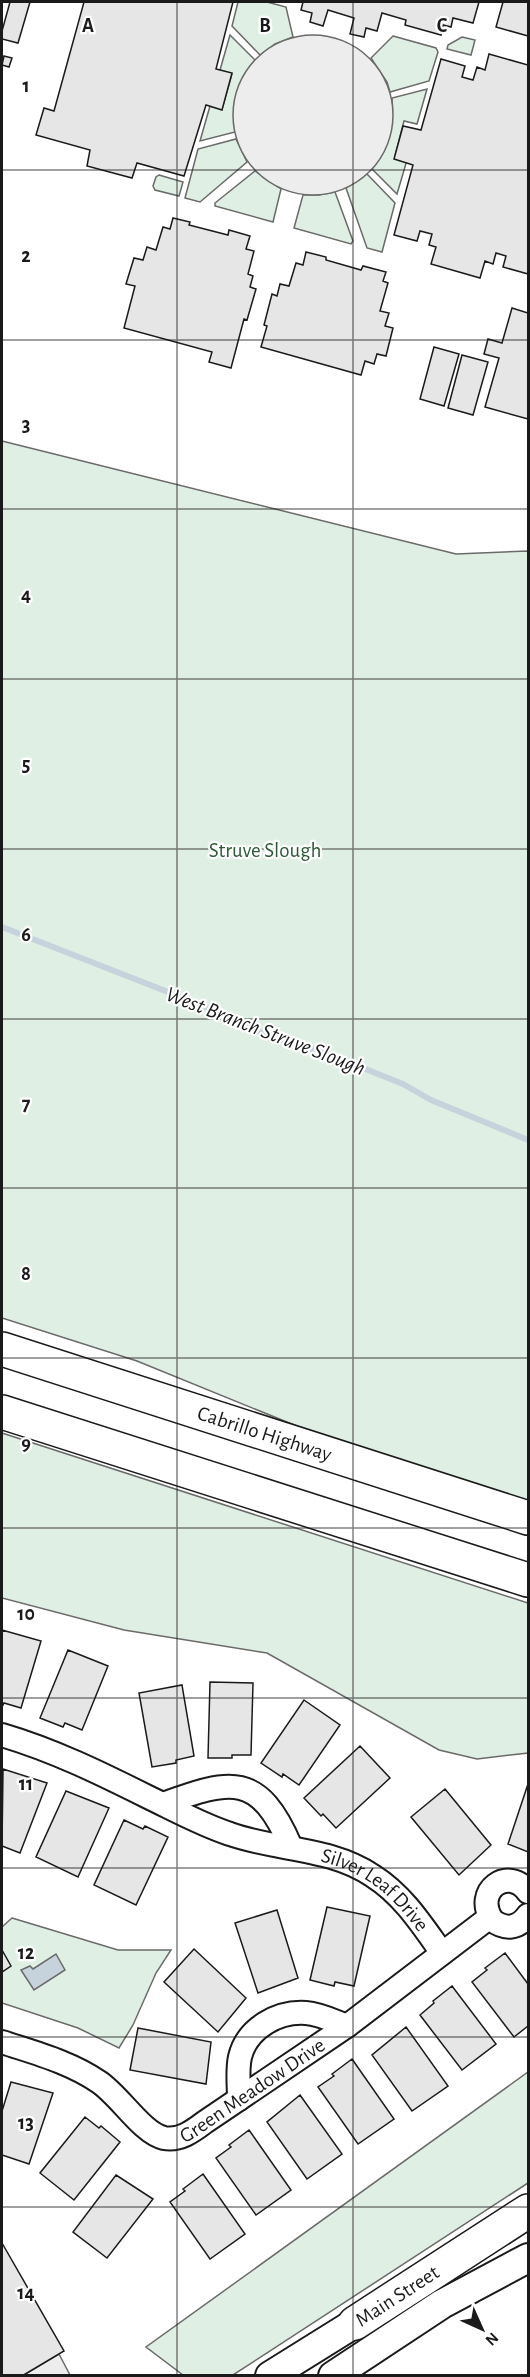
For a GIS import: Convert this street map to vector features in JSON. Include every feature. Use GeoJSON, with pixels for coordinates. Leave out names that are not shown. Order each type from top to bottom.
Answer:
{"type":"FeatureCollection","features":[{"type":"Feature","properties":{"kind":"highway","name":"Cabrillo Highway"},"geometry":{"type":"LineString","coordinates":[[2,1349],[528,1518]]}},
{"type":"Feature","properties":{"kind":"highway"},"geometry":{"type":"LineString","coordinates":[[2,1412],[528,1580]]}},
{"type":"Feature","properties":{"kind":"highway"},"geometry":{"type":"LineString","coordinates":[[355,2322],[528,2211]]}},
{"type":"Feature","properties":{"kind":"main road","name":"Main Street"},"geometry":{"type":"LineString","coordinates":[[333,2376],[442,2304],[528,2258]]}},
{"type":"Feature","properties":{"kind":"main road","name":"Main Street"},"geometry":{"type":"LineString","coordinates":[[270,2376],[355,2322]]}},
{"type":"Feature","properties":{"kind":"street","name":"Silver Leaf Drive"},"geometry":{"type":"LineString","coordinates":[[2,1735],[67,1759],[229,1834],[291,1846],[339,1859],[374,1876],[414,1914],[442,1953]]}},
{"type":"Feature","properties":{"kind":"street","name":"Silver Leaf Drive"},"geometry":{"type":"LineString","coordinates":[[163,1804],[217,1786],[241,1788],[268,1803],[281,1822],[291,1846]]}},
{"type":"Feature","properties":{"kind":"street"},"geometry":{"type":"LineString","coordinates":[[528,1892],[523,1886],[509,1881],[494,1885],[486,1898],[485,1906],[490,1917],[498,1925],[506,1927],[520,1924],[528,1915]]}},
{"type":"Feature","properties":{"kind":"street","name":"Green Meadow Drive"},"geometry":{"type":"LineString","coordinates":[[2,2042],[51,2058],[83,2072],[112,2092],[159,2145],[185,2135],[347,2026],[490,1917]]}},
{"type":"Feature","properties":{"kind":"street"},"geometry":{"type":"LineString","coordinates":[[239,2099],[240,2056],[246,2043],[265,2023],[278,2017],[305,2013],[319,2015],[347,2026]]}},
{"type":"Feature","properties":{"kind":"street","name":"Main Street"},"geometry":{"type":"LineString","coordinates":[[355,2322],[528,2229]]}},
{"type":"Feature","properties":{"kind":"green space"},"geometry":{"type":"Polygon","coordinates":[[[238,2],[267,2],[286,7],[293,37],[275,44],[260,55],[232,26],[238,2]]]}},
{"type":"Feature","properties":{"kind":"green space"},"geometry":{"type":"Polygon","coordinates":[[[230,35],[255,60],[243,76],[236,93],[235,132],[200,141],[210,106],[222,109],[232,74],[220,70],[230,35]]]}},
{"type":"Feature","properties":{"kind":"green space"},"geometry":{"type":"Polygon","coordinates":[[[393,36],[436,48],[438,52],[429,81],[390,92],[387,82],[371,58],[393,36]]]}},
{"type":"Feature","properties":{"kind":"green space"},"geometry":{"type":"Polygon","coordinates":[[[462,37],[475,40],[471,55],[447,49],[448,45],[462,37]]]}},
{"type":"Feature","properties":{"kind":"green space"},"geometry":{"type":"Polygon","coordinates":[[[427,89],[417,124],[404,121],[395,156],[407,160],[397,194],[372,169],[383,153],[389,135],[392,98],[427,89]]]}},
{"type":"Feature","properties":{"kind":"green space"},"geometry":{"type":"Polygon","coordinates":[[[236,139],[247,162],[200,202],[185,198],[198,149],[236,139]]]}},
{"type":"Feature","properties":{"kind":"green space"},"geometry":{"type":"Polygon","coordinates":[[[255,171],[281,189],[273,222],[215,206],[215,203],[255,171]]]}},
{"type":"Feature","properties":{"kind":"green space"},"geometry":{"type":"Polygon","coordinates":[[[367,174],[395,203],[382,252],[367,248],[346,188],[367,174]]]}},
{"type":"Feature","properties":{"kind":"green space"},"geometry":{"type":"Polygon","coordinates":[[[159,175],[183,182],[179,196],[155,190],[153,186],[159,175]]]}},
{"type":"Feature","properties":{"kind":"green space"},"geometry":{"type":"Polygon","coordinates":[[[335,192],[353,241],[351,244],[294,228],[303,195],[335,192]]]}},
{"type":"Feature","properties":{"kind":"green space","name":"Struve Slough"},"geometry":{"type":"Polygon","coordinates":[[[2,441],[456,554],[528,551],[528,1514],[422,1477],[137,1361],[2,1318],[2,441]]]}},
{"type":"Feature","properties":{"kind":"green space"},"geometry":{"type":"Polygon","coordinates":[[[2,1433],[528,1603],[528,1753],[477,1759],[439,1750],[267,1653],[124,1630],[2,1598],[2,1433]]]}},
{"type":"Feature","properties":{"kind":"green space"},"geometry":{"type":"Polygon","coordinates":[[[12,1918],[118,1950],[171,1950],[156,1973],[133,2025],[119,2048],[78,2028],[2,2003],[2,1927],[12,1918]]]}},
{"type":"Feature","properties":{"kind":"green space"},"geometry":{"type":"Polygon","coordinates":[[[528,2072],[528,2183],[233,2375],[183,2375],[146,2347],[528,2072]]]}},
{"type":"Feature","properties":{"kind":"shaded area"},"geometry":{"type":"Polygon","coordinates":[[[313,35],[329,36],[344,41],[358,48],[370,58],[380,70],[387,84],[392,99],[392,131],[387,146],[380,160],[370,172],[358,182],[344,189],[329,194],[313,195],[297,194],[282,189],[268,182],[256,172],[246,160],[239,146],[234,131],[233,115],[234,99],[239,84],[246,70],[256,58],[268,48],[282,41],[297,36],[313,35]]]}},
{"type":"Feature","properties":{"kind":"shaded area"},"geometry":{"type":"Polygon","coordinates":[[[56,1954],[65,1970],[34,1990],[21,1970],[30,1966],[33,1969],[56,1954]]]}},
{"type":"Feature","properties":{"kind":"shaded area"},"geometry":{"type":"Polygon","coordinates":[[[59,2354],[70,2375],[22,2376],[59,2354]]]}},
{"type":"Feature","properties":{"kind":"building"},"geometry":{"type":"Polygon","coordinates":[[[10,2],[30,2],[18,43],[2,39],[10,2]]]}},
{"type":"Feature","properties":{"kind":"building"},"geometry":{"type":"Polygon","coordinates":[[[84,2],[233,2],[216,69],[232,73],[222,110],[206,105],[184,176],[137,163],[132,178],[87,166],[90,150],[36,135],[44,108],[54,111],[84,2]]]}},
{"type":"Feature","properties":{"kind":"building"},"geometry":{"type":"Polygon","coordinates":[[[303,2],[479,2],[473,23],[453,18],[451,27],[443,25],[441,35],[405,25],[406,20],[382,13],[377,31],[366,28],[364,37],[350,34],[354,18],[328,10],[323,26],[310,22],[312,13],[301,10],[303,2]]]}},
{"type":"Feature","properties":{"kind":"building"},"geometry":{"type":"Polygon","coordinates":[[[503,2],[528,2],[528,36],[496,27],[503,2]]]}},
{"type":"Feature","properties":{"kind":"building"},"geometry":{"type":"Polygon","coordinates":[[[489,54],[528,65],[528,274],[503,267],[506,256],[496,253],[493,264],[485,261],[480,278],[431,264],[436,247],[429,245],[432,234],[420,231],[417,241],[394,235],[413,165],[394,159],[403,126],[421,130],[441,59],[465,66],[462,77],[473,80],[477,67],[485,70],[489,54]]]}},
{"type":"Feature","properties":{"kind":"building"},"geometry":{"type":"Polygon","coordinates":[[[4,56],[12,58],[9,67],[2,65],[4,56]]]}},
{"type":"Feature","properties":{"kind":"building"},"geometry":{"type":"Polygon","coordinates":[[[173,218],[190,222],[189,225],[228,235],[229,230],[250,236],[246,249],[254,251],[248,274],[253,276],[250,287],[256,289],[247,320],[244,319],[231,368],[209,362],[212,352],[124,328],[135,286],[126,284],[134,258],[143,260],[147,247],[156,250],[163,227],[170,229],[173,218]]]}},
{"type":"Feature","properties":{"kind":"building"},"geometry":{"type":"Polygon","coordinates":[[[306,252],[361,270],[363,266],[386,272],[383,281],[388,283],[380,311],[389,313],[385,326],[393,328],[386,356],[377,354],[374,364],[365,361],[361,375],[261,347],[272,294],[277,296],[280,284],[289,286],[296,263],[303,265],[306,252]]]}},
{"type":"Feature","properties":{"kind":"building"},"geometry":{"type":"Polygon","coordinates":[[[512,308],[528,313],[528,419],[485,407],[499,358],[484,354],[488,339],[502,343],[512,308]]]}},
{"type":"Feature","properties":{"kind":"building"},"geometry":{"type":"Polygon","coordinates":[[[434,347],[459,354],[444,406],[420,399],[434,347]]]}},
{"type":"Feature","properties":{"kind":"building"},"geometry":{"type":"Polygon","coordinates":[[[462,355],[488,362],[473,415],[448,408],[462,355]]]}},
{"type":"Feature","properties":{"kind":"building"},"geometry":{"type":"Polygon","coordinates":[[[2,1630],[41,1641],[21,1708],[4,1703],[2,1707],[2,1630]]]}},
{"type":"Feature","properties":{"kind":"building"},"geometry":{"type":"Polygon","coordinates":[[[68,1650],[108,1666],[82,1730],[65,1723],[63,1727],[40,1718],[68,1650]]]}},
{"type":"Feature","properties":{"kind":"building"},"geometry":{"type":"Polygon","coordinates":[[[210,1682],[253,1683],[251,1755],[208,1758],[210,1682]]]}},
{"type":"Feature","properties":{"kind":"building"},"geometry":{"type":"Polygon","coordinates":[[[182,1685],[194,1756],[176,1760],[176,1763],[152,1767],[139,1693],[182,1685]]]}},
{"type":"Feature","properties":{"kind":"building"},"geometry":{"type":"Polygon","coordinates":[[[304,1700],[340,1725],[299,1785],[261,1763],[304,1700]]]}},
{"type":"Feature","properties":{"kind":"building"},"geometry":{"type":"Polygon","coordinates":[[[360,1746],[390,1778],[336,1828],[304,1798],[360,1746]]]}},
{"type":"Feature","properties":{"kind":"building"},"geometry":{"type":"Polygon","coordinates":[[[3,1769],[47,1783],[20,1853],[2,1846],[3,1769]]]}},
{"type":"Feature","properties":{"kind":"building"},"geometry":{"type":"Polygon","coordinates":[[[528,1784],[528,1852],[508,1844],[528,1784]]]}},
{"type":"Feature","properties":{"kind":"building"},"geometry":{"type":"Polygon","coordinates":[[[445,1789],[491,1845],[459,1875],[411,1817],[445,1789]]]}},
{"type":"Feature","properties":{"kind":"building"},"geometry":{"type":"Polygon","coordinates":[[[66,1791],[109,1808],[78,1877],[36,1857],[66,1791]]]}},
{"type":"Feature","properties":{"kind":"building"},"geometry":{"type":"Polygon","coordinates":[[[124,1820],[143,1829],[145,1826],[168,1837],[136,1905],[94,1885],[124,1820]]]}},
{"type":"Feature","properties":{"kind":"building"},"geometry":{"type":"Polygon","coordinates":[[[327,1907],[370,1916],[354,1986],[335,1982],[334,1986],[310,1980],[327,1907]]]}},
{"type":"Feature","properties":{"kind":"building"},"geometry":{"type":"Polygon","coordinates":[[[277,1910],[298,1978],[258,1993],[235,1923],[277,1910]]]}},
{"type":"Feature","properties":{"kind":"building"},"geometry":{"type":"Polygon","coordinates":[[[194,1949],[246,1998],[218,2032],[164,1982],[194,1949]]]}},
{"type":"Feature","properties":{"kind":"building"},"geometry":{"type":"Polygon","coordinates":[[[2,1950],[11,1966],[2,1972],[2,1950]]]}},
{"type":"Feature","properties":{"kind":"building"},"geometry":{"type":"Polygon","coordinates":[[[505,1953],[528,1984],[528,2026],[514,2037],[472,1982],[487,1970],[485,1968],[505,1953]]]}},
{"type":"Feature","properties":{"kind":"building"},"geometry":{"type":"Polygon","coordinates":[[[452,1986],[496,2044],[462,2070],[420,2015],[452,1986]]]}},
{"type":"Feature","properties":{"kind":"building"},"geometry":{"type":"Polygon","coordinates":[[[406,2027],[448,2086],[412,2111],[372,2055],[406,2027]]]}},
{"type":"Feature","properties":{"kind":"building"},"geometry":{"type":"Polygon","coordinates":[[[138,2028],[211,2042],[206,2084],[130,2070],[138,2028]]]}},
{"type":"Feature","properties":{"kind":"building"},"geometry":{"type":"Polygon","coordinates":[[[352,2059],[394,2119],[358,2144],[318,2087],[352,2059]]]}},
{"type":"Feature","properties":{"kind":"building"},"geometry":{"type":"Polygon","coordinates":[[[11,2082],[53,2093],[29,2164],[2,2155],[2,2111],[11,2082]]]}},
{"type":"Feature","properties":{"kind":"building"},"geometry":{"type":"Polygon","coordinates":[[[300,2095],[342,2154],[307,2179],[267,2122],[300,2095]]]}},
{"type":"Feature","properties":{"kind":"building"},"geometry":{"type":"Polygon","coordinates":[[[85,2117],[99,2128],[101,2126],[120,2142],[74,2200],[40,2173],[85,2117]]]}},
{"type":"Feature","properties":{"kind":"building"},"geometry":{"type":"Polygon","coordinates":[[[249,2130],[291,2190],[256,2215],[216,2158],[249,2130]]]}},
{"type":"Feature","properties":{"kind":"building"},"geometry":{"type":"Polygon","coordinates":[[[203,2174],[245,2234],[210,2259],[170,2202],[203,2174]]]}},
{"type":"Feature","properties":{"kind":"building"},"geometry":{"type":"Polygon","coordinates":[[[116,2175],[153,2199],[107,2258],[73,2232],[116,2175]]]}},
{"type":"Feature","properties":{"kind":"building"},"geometry":{"type":"Polygon","coordinates":[[[2,2243],[64,2351],[22,2376],[2,2376],[2,2243]]]}},
{"type":"Feature","properties":{"kind":"waterway","name":"West Branch Struve Slough"},"geometry":{"type":"LineString","coordinates":[[2,927],[237,1019],[265,1035],[323,1052],[403,1084],[431,1100],[528,1140]]}}]}
